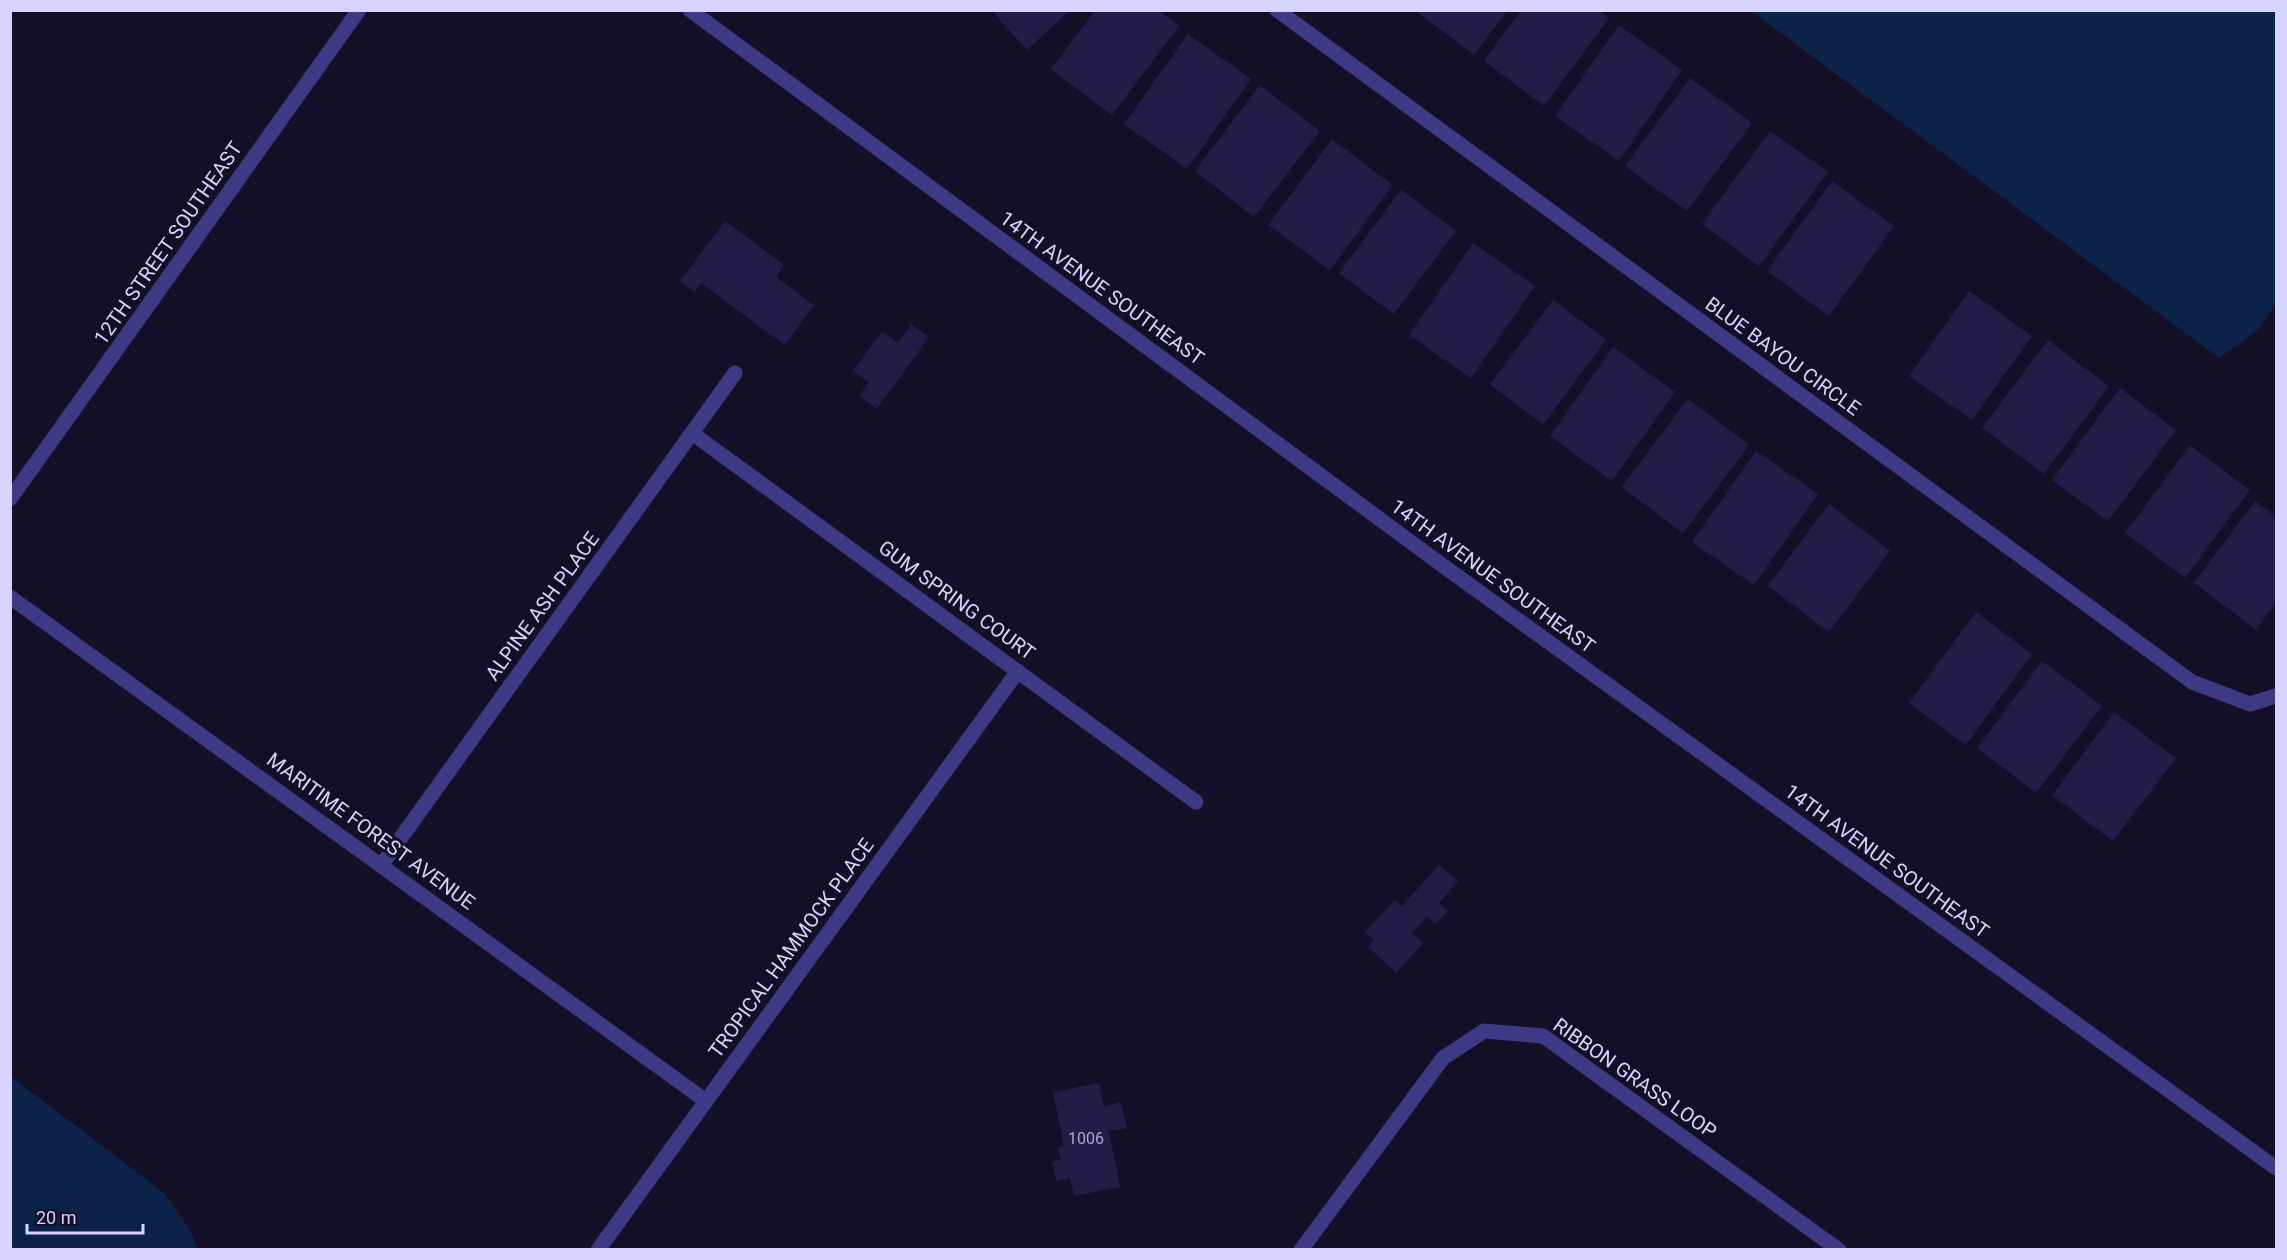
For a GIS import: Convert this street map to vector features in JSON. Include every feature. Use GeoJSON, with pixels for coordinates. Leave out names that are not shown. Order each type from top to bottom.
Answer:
{"type":"FeatureCollection","features":[{"type":"Feature","properties":{"kind":"street","name":"12TH STREET SOUTHEAST"},"geometry":{"type":"LineString","coordinates":[[10,499],[359,10]]}},
{"type":"Feature","properties":{"kind":"street","name":"14TH AVENUE SOUTHEAST"},"geometry":{"type":"LineString","coordinates":[[690,10],[1442,565],[2277,1168]]}},
{"type":"Feature","properties":{"kind":"street","name":"BLUE BAYOU CIRCLE"},"geometry":{"type":"LineString","coordinates":[[1277,10],[2192,682],[2250,704],[2277,696]]}},
{"type":"Feature","properties":{"kind":"street","name":"ALPINE ASH PLACE"},"geometry":{"type":"LineString","coordinates":[[382,864],[735,373]]}},
{"type":"Feature","properties":{"kind":"street","name":"GUM SPRING COURT"},"geometry":{"type":"LineString","coordinates":[[692,433],[1196,802]]}},
{"type":"Feature","properties":{"kind":"street","name":"MARITIME FOREST AVENUE"},"geometry":{"type":"LineString","coordinates":[[10,597],[382,864],[706,1101]]}},
{"type":"Feature","properties":{"kind":"street","name":"TROPICAL HAMMOCK PLACE"},"geometry":{"type":"LineString","coordinates":[[598,1250],[1018,671]]}},
{"type":"Feature","properties":{"kind":"street","name":"RIBBON GRASS LOOP"},"geometry":{"type":"LineString","coordinates":[[1301,1250],[1443,1058],[1484,1031],[1544,1036],[1839,1250]]}},
{"type":"Feature","properties":{"kind":"water"},"geometry":{"type":"Polygon","coordinates":[[[1751,11],[2276,11],[2276,304],[2258,330],[2219,358],[1751,11]]]}},
{"type":"Feature","properties":{"kind":"water"},"geometry":{"type":"Polygon","coordinates":[[[10,1076],[164,1193],[191,1231],[197,1249],[11,1249],[10,1076]]]}},
{"type":"Feature","properties":{"kind":"building"},"geometry":{"type":"Polygon","coordinates":[[[991,10],[1070,10],[1027,50],[991,10]]]}},
{"type":"Feature","properties":{"kind":"building"},"geometry":{"type":"Polygon","coordinates":[[[1095,10],[1158,10],[1179,26],[1112,115],[1051,69],[1095,10]]]}},
{"type":"Feature","properties":{"kind":"building"},"geometry":{"type":"Polygon","coordinates":[[[1414,10],[1508,10],[1474,55],[1414,10]]]}},
{"type":"Feature","properties":{"kind":"building"},"geometry":{"type":"Polygon","coordinates":[[[1521,10],[1600,10],[1609,18],[1544,106],[1484,61],[1521,10]]]}},
{"type":"Feature","properties":{"kind":"building"},"geometry":{"type":"Polygon","coordinates":[[[1619,25],[1682,70],[1619,161],[1555,116],[1619,25]]]}},
{"type":"Feature","properties":{"kind":"building"},"geometry":{"type":"Polygon","coordinates":[[[1188,34],[1251,79],[1187,169],[1124,124],[1188,34]]]}},
{"type":"Feature","properties":{"kind":"building"},"geometry":{"type":"Polygon","coordinates":[[[1690,78],[1752,123],[1687,211],[1625,166],[1690,78]]]}},
{"type":"Feature","properties":{"kind":"building"},"geometry":{"type":"Polygon","coordinates":[[[1260,85],[1320,131],[1254,217],[1195,171],[1260,85]]]}},
{"type":"Feature","properties":{"kind":"building"},"geometry":{"type":"Polygon","coordinates":[[[1770,131],[1828,172],[1759,266],[1702,224],[1770,131]]]}},
{"type":"Feature","properties":{"kind":"building"},"geometry":{"type":"Polygon","coordinates":[[[1332,139],[1393,185],[1330,270],[1268,225],[1332,139]]]}},
{"type":"Feature","properties":{"kind":"building"},"geometry":{"type":"Polygon","coordinates":[[[1832,181],[1894,226],[1829,316],[1767,271],[1832,181]]]}},
{"type":"Feature","properties":{"kind":"building"},"geometry":{"type":"Polygon","coordinates":[[[1401,190],[1456,231],[1394,314],[1339,273],[1401,190]]]}},
{"type":"Feature","properties":{"kind":"building"},"geometry":{"type":"Polygon","coordinates":[[[725,221],[784,265],[776,277],[814,305],[785,345],[701,283],[695,292],[680,281],[725,221]]]}},
{"type":"Feature","properties":{"kind":"building"},"geometry":{"type":"Polygon","coordinates":[[[1473,243],[1535,286],[1471,378],[1409,335],[1473,243]]]}},
{"type":"Feature","properties":{"kind":"building"},"geometry":{"type":"Polygon","coordinates":[[[1969,291],[2032,336],[1972,420],[1909,376],[1969,291]]]}},
{"type":"Feature","properties":{"kind":"building"},"geometry":{"type":"Polygon","coordinates":[[[1553,300],[1606,340],[1543,425],[1490,384],[1553,300]]]}},
{"type":"Feature","properties":{"kind":"building"},"geometry":{"type":"Polygon","coordinates":[[[911,324],[929,337],[877,409],[859,396],[869,382],[853,371],[882,331],[898,343],[911,324]]]}},
{"type":"Feature","properties":{"kind":"building"},"geometry":{"type":"Polygon","coordinates":[[[2048,340],[2109,386],[2044,474],[1982,428],[2048,340]]]}},
{"type":"Feature","properties":{"kind":"building"},"geometry":{"type":"Polygon","coordinates":[[[1613,347],[1675,392],[1612,481],[1550,436],[1613,347]]]}},
{"type":"Feature","properties":{"kind":"building"},"geometry":{"type":"Polygon","coordinates":[[[2120,388],[2176,430],[2108,521],[2052,480],[2120,388]]]}},
{"type":"Feature","properties":{"kind":"building"},"geometry":{"type":"Polygon","coordinates":[[[1688,399],[1749,445],[1683,533],[1622,487],[1688,399]]]}},
{"type":"Feature","properties":{"kind":"building"},"geometry":{"type":"Polygon","coordinates":[[[2190,445],[2250,490],[2185,578],[2125,533],[2190,445]]]}},
{"type":"Feature","properties":{"kind":"building"},"geometry":{"type":"Polygon","coordinates":[[[1756,451],[1818,494],[1754,585],[1692,542],[1756,451]]]}},
{"type":"Feature","properties":{"kind":"building"},"geometry":{"type":"Polygon","coordinates":[[[2255,501],[2276,517],[2276,602],[2256,630],[2194,583],[2255,501]]]}},
{"type":"Feature","properties":{"kind":"building"},"geometry":{"type":"Polygon","coordinates":[[[1829,504],[1890,551],[1829,632],[1768,586],[1829,504]]]}},
{"type":"Feature","properties":{"kind":"building"},"geometry":{"type":"Polygon","coordinates":[[[1976,612],[2032,654],[1966,745],[1909,703],[1976,612]]]}},
{"type":"Feature","properties":{"kind":"building"},"geometry":{"type":"Polygon","coordinates":[[[2042,661],[2102,706],[2036,793],[1977,748],[2042,661]]]}},
{"type":"Feature","properties":{"kind":"building"},"geometry":{"type":"Polygon","coordinates":[[[2114,712],[2176,758],[2113,841],[2052,795],[2114,712]]]}},
{"type":"Feature","properties":{"kind":"building"},"geometry":{"type":"Polygon","coordinates":[[[1439,865],[1458,881],[1439,903],[1448,911],[1435,924],[1427,917],[1412,933],[1423,943],[1396,973],[1368,947],[1374,940],[1365,932],[1395,900],[1402,906],[1439,865]]]}},
{"type":"Feature","properties":{"kind":"building"},"geometry":{"type":"Polygon","coordinates":[[[1099,1083],[1104,1106],[1121,1102],[1127,1128],[1109,1131],[1120,1187],[1074,1196],[1070,1178],[1056,1181],[1052,1161],[1061,1160],[1058,1147],[1064,1145],[1053,1092],[1099,1083]]]}}]}
